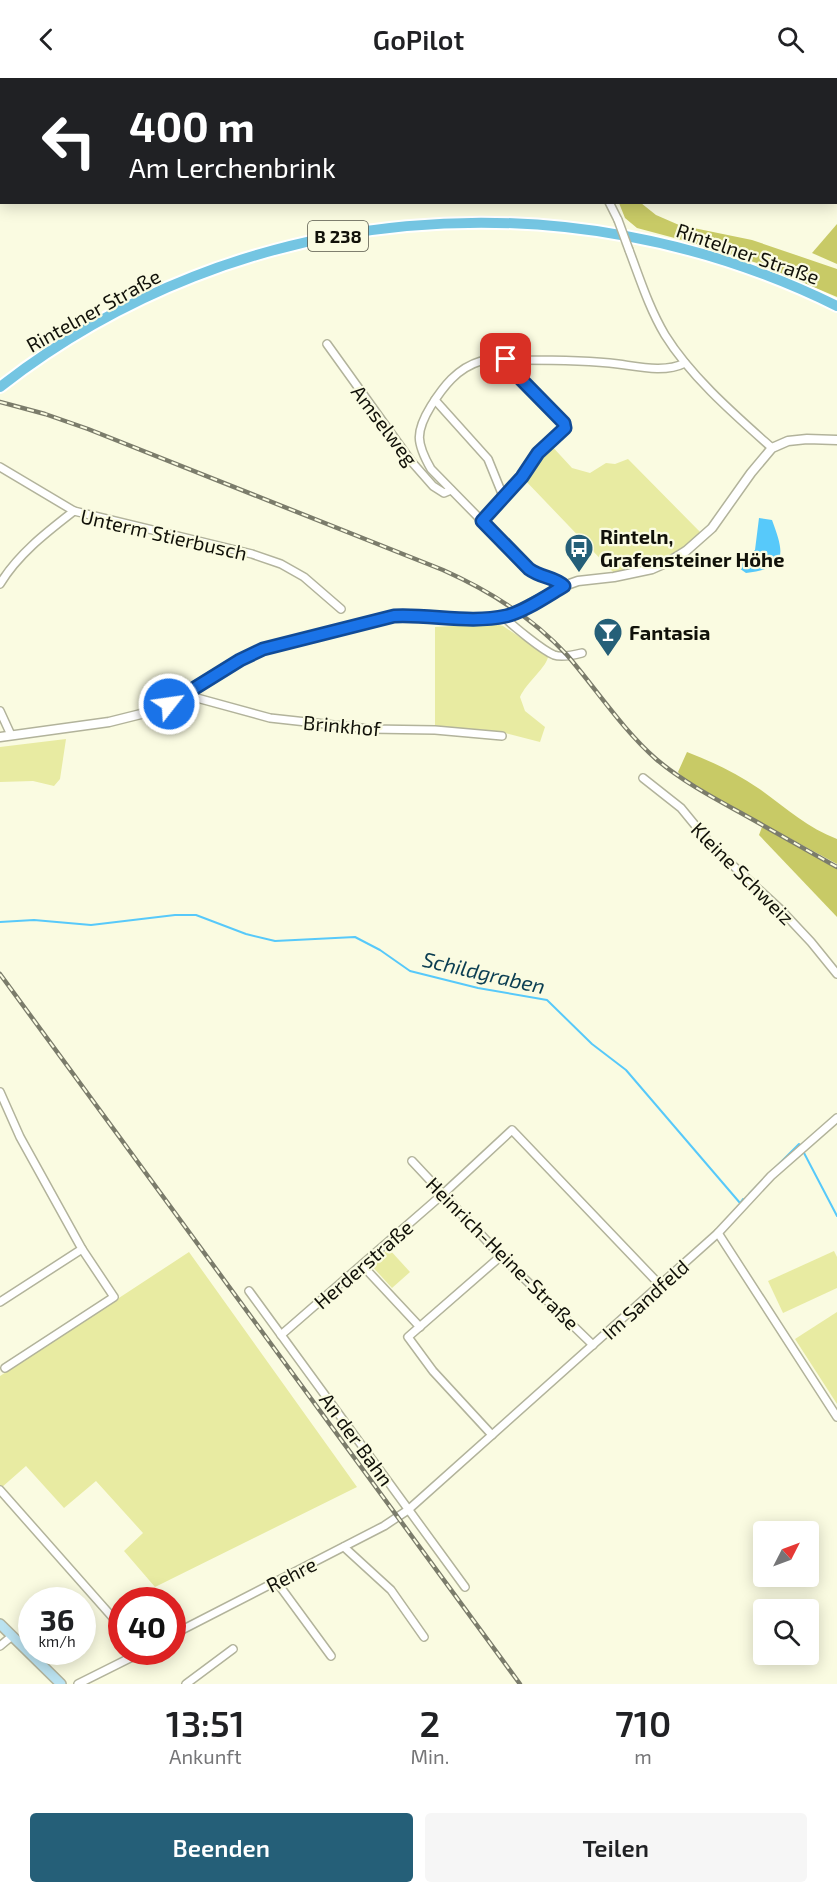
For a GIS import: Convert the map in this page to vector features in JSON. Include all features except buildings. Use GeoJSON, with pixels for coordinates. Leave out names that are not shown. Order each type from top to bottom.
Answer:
{"type":"FeatureCollection","features":[{"type":"Feature","properties":{"kind":"main road","name":"Rintelner Straße"},"geometry":{"type":"LineString","coordinates":[[0,387],[81,333],[129,306],[204,273],[281,248],[319,239],[427,224],[534,223],[591,229],[650,239],[692,249],[756,270],[837,306]]}},
{"type":"Feature","properties":{"kind":"main road"},"geometry":{"type":"LineString","coordinates":[[0,1624],[62,1684]]}},
{"type":"Feature","properties":{"kind":"street"},"geometry":{"type":"LineString","coordinates":[[610,204],[648,300],[665,335],[685,363],[772,448]]}},
{"type":"Feature","properties":{"kind":"street","name":"Amselweg"},"geometry":{"type":"LineString","coordinates":[[327,345],[411,461],[433,486],[444,493],[451,490]]}},
{"type":"Feature","properties":{"kind":"street"},"geometry":{"type":"LineString","coordinates":[[482,521],[522,477],[538,453],[565,428],[564,423],[512,370],[506,359]]}},
{"type":"Feature","properties":{"kind":"street"},"geometry":{"type":"LineString","coordinates":[[564,586],[529,569],[431,469],[424,458],[420,444],[418,433],[420,423],[449,380],[480,361],[571,360],[645,368],[675,368],[685,363]]}},
{"type":"Feature","properties":{"kind":"street"},"geometry":{"type":"LineString","coordinates":[[435,400],[488,459],[503,496]]}},
{"type":"Feature","properties":{"kind":"street"},"geometry":{"type":"LineString","coordinates":[[0,737],[128,718],[153,711],[186,695],[240,660],[263,649],[377,619],[411,615],[471,618],[504,616],[578,581],[614,578],[652,569],[686,551],[712,528],[772,448],[788,441],[837,440]]}},
{"type":"Feature","properties":{"kind":"street"},"geometry":{"type":"LineString","coordinates":[[0,467],[74,511]]}},
{"type":"Feature","properties":{"kind":"street","name":"Unterm Stierbusch"},"geometry":{"type":"LineString","coordinates":[[0,584],[15,562],[42,536],[74,511],[252,554],[281,564],[304,577],[341,609]]}},
{"type":"Feature","properties":{"kind":"street"},"geometry":{"type":"LineString","coordinates":[[504,616],[514,627],[554,655],[567,656],[582,653]]}},
{"type":"Feature","properties":{"kind":"street","name":"Brinkhof"},"geometry":{"type":"LineString","coordinates":[[186,695],[244,712],[293,721],[370,729],[435,730],[502,736]]}},
{"type":"Feature","properties":{"kind":"street"},"geometry":{"type":"LineString","coordinates":[[0,711],[11,735]]}},
{"type":"Feature","properties":{"kind":"street","name":"Kleine Schweiz"},"geometry":{"type":"LineString","coordinates":[[643,778],[681,808],[713,847],[780,909],[837,974]]}},
{"type":"Feature","properties":{"kind":"street"},"geometry":{"type":"LineString","coordinates":[[0,1092],[20,1137],[82,1249],[114,1297],[5,1368]]}},
{"type":"Feature","properties":{"kind":"street"},"geometry":{"type":"LineString","coordinates":[[837,1118],[771,1176],[718,1233],[837,1418]]}},
{"type":"Feature","properties":{"kind":"street","name":"Herderstraße"},"geometry":{"type":"LineString","coordinates":[[282,1335],[443,1194],[512,1130],[660,1285]]}},
{"type":"Feature","properties":{"kind":"street","name":"Heinrich-Heine-Straße"},"geometry":{"type":"LineString","coordinates":[[412,1161],[501,1256],[593,1344]]}},
{"type":"Feature","properties":{"kind":"street","name":"Im Sandfeld"},"geometry":{"type":"LineString","coordinates":[[408,1510],[718,1233]]}},
{"type":"Feature","properties":{"kind":"street"},"geometry":{"type":"LineString","coordinates":[[0,1302],[82,1249]]}},
{"type":"Feature","properties":{"kind":"street"},"geometry":{"type":"LineString","coordinates":[[492,1435],[433,1371],[408,1337],[501,1256]]}},
{"type":"Feature","properties":{"kind":"street"},"geometry":{"type":"LineString","coordinates":[[362,1265],[420,1327]]}},
{"type":"Feature","properties":{"kind":"street","name":"An der Bahn"},"geometry":{"type":"LineString","coordinates":[[249,1292],[465,1587]]}},
{"type":"Feature","properties":{"kind":"street"},"geometry":{"type":"LineString","coordinates":[[0,1490],[108,1612]]}},
{"type":"Feature","properties":{"kind":"street","name":"Rehre"},"geometry":{"type":"LineString","coordinates":[[186,1628],[344,1547],[408,1510]]}},
{"type":"Feature","properties":{"kind":"street"},"geometry":{"type":"LineString","coordinates":[[344,1547],[391,1590],[424,1637]]}},
{"type":"Feature","properties":{"kind":"street"},"geometry":{"type":"LineString","coordinates":[[276,1581],[331,1656]]}},
{"type":"Feature","properties":{"kind":"street"},"geometry":{"type":"LineString","coordinates":[[0,1646],[12,1636]]}},
{"type":"Feature","properties":{"kind":"street"},"geometry":{"type":"LineString","coordinates":[[186,1684],[232,1649]]}},
{"type":"Feature","properties":{"kind":"street"},"geometry":{"type":"LineString","coordinates":[[78,1684],[116,1665]]}},
{"type":"Feature","properties":{"kind":"green space"},"geometry":{"type":"Polygon","coordinates":[[[549,443],[572,468],[590,473],[606,463],[615,464],[628,459],[704,536],[661,559],[613,572],[522,477],[549,443]]]}},
{"type":"Feature","properties":{"kind":"green space"},"geometry":{"type":"Polygon","coordinates":[[[495,624],[503,626],[548,656],[520,697],[525,711],[545,727],[540,742],[501,732],[435,726],[435,627],[495,624]]]}},
{"type":"Feature","properties":{"kind":"green space"},"geometry":{"type":"Polygon","coordinates":[[[66,739],[60,779],[54,786],[33,781],[0,782],[0,747],[66,739]]]}},
{"type":"Feature","properties":{"kind":"green space"},"geometry":{"type":"Polygon","coordinates":[[[389,1249],[410,1272],[392,1288],[370,1264],[389,1249]]]}},
{"type":"Feature","properties":{"kind":"green space"},"geometry":{"type":"Polygon","coordinates":[[[834,1251],[837,1257],[837,1288],[783,1313],[768,1281],[834,1251]]]}},
{"type":"Feature","properties":{"kind":"green space"},"geometry":{"type":"Polygon","coordinates":[[[189,1252],[357,1487],[155,1587],[124,1551],[143,1533],[96,1481],[64,1508],[26,1466],[0,1487],[0,1376],[189,1252]]]}},
{"type":"Feature","properties":{"kind":"green space"},"geometry":{"type":"Polygon","coordinates":[[[837,1312],[837,1404],[795,1339],[837,1312]]]}},
{"type":"Feature","properties":{"kind":"shaded area"},"geometry":{"type":"Polygon","coordinates":[[[619,204],[642,204],[656,215],[679,225],[752,240],[837,269],[837,297],[757,263],[637,228],[625,218],[619,204]]]}},
{"type":"Feature","properties":{"kind":"shaded area"},"geometry":{"type":"Polygon","coordinates":[[[837,224],[837,264],[812,253],[837,224]]]}},
{"type":"Feature","properties":{"kind":"shaded area"},"geometry":{"type":"Polygon","coordinates":[[[687,752],[741,777],[806,823],[837,839],[837,864],[682,777],[678,772],[687,752]]]}},
{"type":"Feature","properties":{"kind":"shaded area"},"geometry":{"type":"Polygon","coordinates":[[[762,827],[837,869],[837,917],[759,835],[762,827]]]}},
{"type":"Feature","properties":{"kind":"water"},"geometry":{"type":"Polygon","coordinates":[[[759,518],[772,520],[779,542],[780,557],[770,567],[746,573],[739,568],[740,562],[755,550],[759,518]]]}},
{"type":"Feature","properties":{"kind":"waterway","name":"Schildgraben"},"geometry":{"type":"LineString","coordinates":[[0,922],[34,920],[91,925],[175,915],[196,915],[246,934],[275,941],[355,937],[380,950],[410,971],[478,988],[547,1000],[592,1044],[626,1070],[740,1203],[743,1199]]}},
{"type":"Feature","properties":{"kind":"waterway","name":"Schildgraben"},"geometry":{"type":"LineString","coordinates":[[771,1172],[799,1144],[800,1146]]}},
{"type":"Feature","properties":{"kind":"waterway","name":"Schildgraben"},"geometry":{"type":"LineString","coordinates":[[803,1151],[837,1216]]}},
{"type":"Feature","properties":{"kind":"waterway","name":"Schildgraben"},"geometry":{"type":"LineString","coordinates":[[749,1194],[765,1178]]}},
{"type":"Feature","properties":{"kind":"railway"},"geometry":{"type":"LineString","coordinates":[[0,402],[88,429],[443,570],[477,587],[525,617],[554,641],[632,735],[666,767],[708,795],[837,867]]}},
{"type":"Feature","properties":{"kind":"railway"},"geometry":{"type":"LineString","coordinates":[[0,974],[520,1684]]}},
{"type":"Feature","properties":{"kind":"place","name":"Rinteln, Grafensteiner Höhe"},"geometry":{"type":"Point","coordinates":[579,574]}},
{"type":"Feature","properties":{"kind":"place","name":"Fantasia"},"geometry":{"type":"Point","coordinates":[608,658]}},
{"type":"Feature","properties":{"kind":"route"},"geometry":{"type":"LineString","coordinates":[[169,704],[240,660],[263,649],[394,616],[471,618],[510,615],[564,586],[529,569],[482,521],[522,477],[538,453],[565,428],[564,423],[512,370],[506,359]]}}]}
